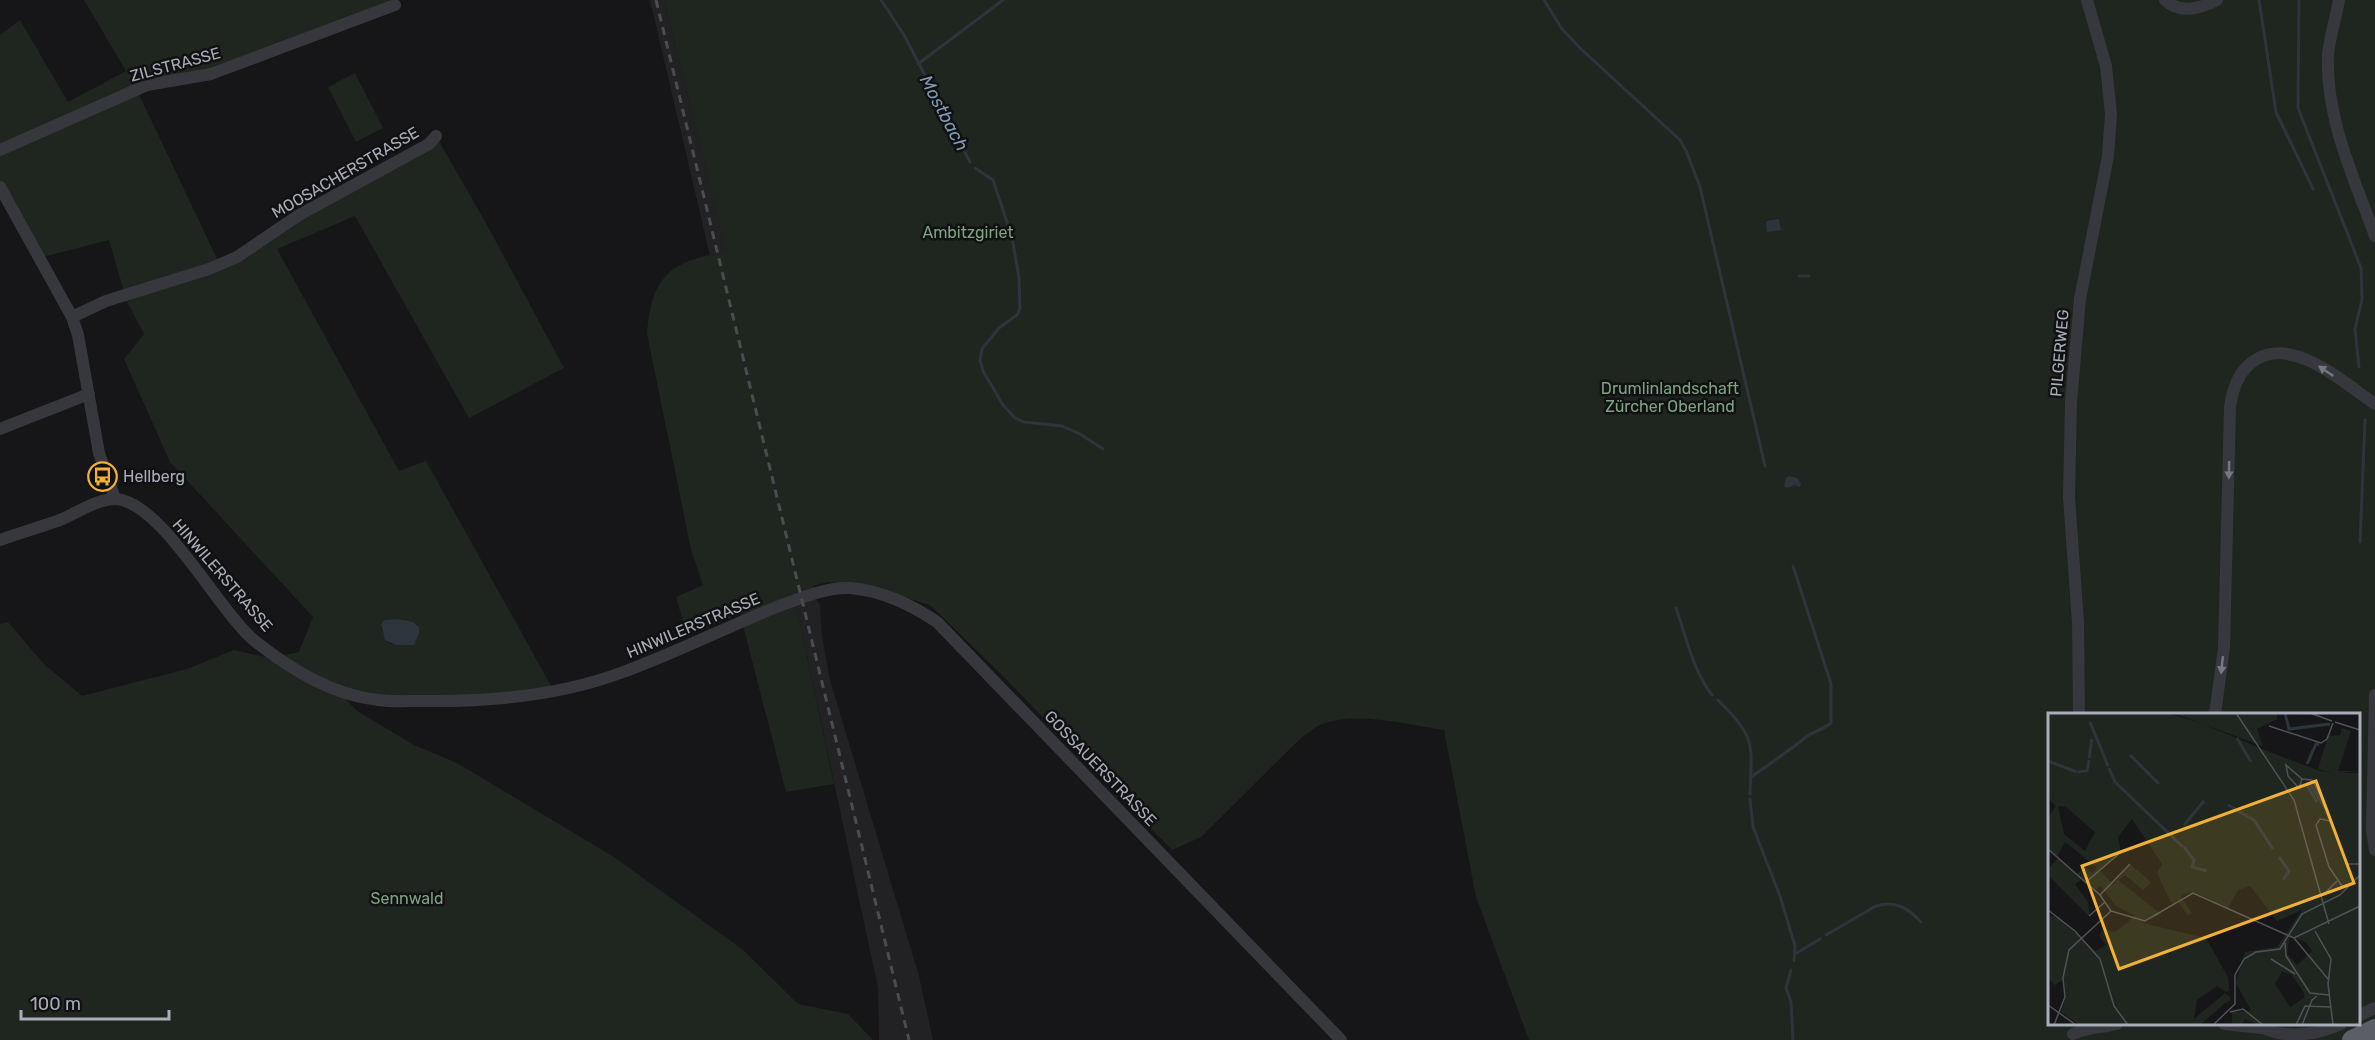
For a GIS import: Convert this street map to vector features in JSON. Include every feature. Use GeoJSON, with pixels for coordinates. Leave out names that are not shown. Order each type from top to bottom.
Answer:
{"type":"FeatureCollection","features":[{"type":"Feature","properties":{"kind":"highway"},"geometry":{"type":"LineString","coordinates":[[2352,1040],[2375,1029]]}},
{"type":"Feature","properties":{"kind":"street","name":"PILGERWEG"},"geometry":{"type":"LineString","coordinates":[[2079,713],[2079,631],[2069,497],[2071,402],[2080,299],[2108,156],[2111,114],[2108,78],[2087,0]]}},
{"type":"Feature","properties":{"kind":"street"},"geometry":{"type":"LineString","coordinates":[[2165,0],[2175,7],[2186,9],[2217,0]]}},
{"type":"Feature","properties":{"kind":"street"},"geometry":{"type":"LineString","coordinates":[[2339,0],[2329,43],[2331,99],[2339,135],[2375,236]]}},
{"type":"Feature","properties":{"kind":"street","name":"ZILSTRASSE"},"geometry":{"type":"LineString","coordinates":[[0,150],[147,85],[211,74],[395,5]]}},
{"type":"Feature","properties":{"kind":"street","name":"MOOSACHERSTRASSE"},"geometry":{"type":"LineString","coordinates":[[72,317],[106,301],[209,269],[237,257],[299,215],[429,144],[436,136]]}},
{"type":"Feature","properties":{"kind":"street"},"geometry":{"type":"LineString","coordinates":[[0,187],[72,317],[78,335],[99,453],[115,499],[97,503],[61,519],[0,540]]}},
{"type":"Feature","properties":{"kind":"street"},"geometry":{"type":"LineString","coordinates":[[2216,713],[2224,648],[2230,408],[2236,382],[2243,371],[2256,359],[2287,353],[2315,363],[2375,404]]}},
{"type":"Feature","properties":{"kind":"street"},"geometry":{"type":"LineString","coordinates":[[0,429],[89,393]]}},
{"type":"Feature","properties":{"kind":"street","name":"HINWILERSTRASSE"},"geometry":{"type":"LineString","coordinates":[[115,499],[134,504],[150,516],[254,640],[319,684],[339,692],[381,701],[451,702],[554,691],[589,683],[622,673],[801,597]]}},
{"type":"Feature","properties":{"kind":"street","name":"GOSSAUERSTRASSE"},"geometry":{"type":"LineString","coordinates":[[801,597],[848,588],[882,594],[909,604],[938,622],[1341,1040]]}},
{"type":"Feature","properties":{"kind":"street"},"geometry":{"type":"LineString","coordinates":[[2375,695],[2372,837],[2375,850]]}},
{"type":"Feature","properties":{"kind":"street"},"geometry":{"type":"LineString","coordinates":[[2360,1015],[2375,1008]]}},
{"type":"Feature","properties":{"kind":"street"},"geometry":{"type":"LineString","coordinates":[[2073,1033],[2084,1028],[2099,1029],[2111,1025]]}},
{"type":"Feature","properties":{"kind":"street"},"geometry":{"type":"LineString","coordinates":[[2258,1026],[2275,1035],[2299,1038],[2315,1035],[2338,1025]]}},
{"type":"Feature","properties":{"kind":"shaded area"},"geometry":{"type":"Polygon","coordinates":[[[650,0],[664,0],[730,265],[746,282],[811,593],[820,605],[822,636],[830,680],[919,976],[933,1040],[879,1040],[878,988],[797,609],[788,599],[650,0]]]}},
{"type":"Feature","properties":{"kind":"shaded area"},"geometry":{"type":"Polygon","coordinates":[[[1779,219],[1781,230],[1767,232],[1766,221],[1779,219]]]}},
{"type":"Feature","properties":{"kind":"shaded area"},"geometry":{"type":"Polygon","coordinates":[[[1789,476],[1797,478],[1801,484],[1800,487],[1794,485],[1784,487],[1786,478],[1789,476]]]}},
{"type":"Feature","properties":{"kind":"shaded area"},"geometry":{"type":"Polygon","coordinates":[[[398,619],[413,622],[419,627],[414,645],[396,645],[385,640],[381,624],[384,620],[398,619]]]}},
{"type":"Feature","properties":{"kind":"green space","name":"Sennwald"},"geometry":{"type":"Polygon","coordinates":[[[84,0],[394,0],[210,70],[135,86],[220,265],[436,136],[564,368],[469,418],[355,216],[277,249],[399,471],[426,461],[554,691],[451,702],[340,693],[357,711],[414,745],[457,763],[614,857],[742,949],[798,1004],[848,1014],[873,1040],[0,1040],[0,624],[8,622],[44,664],[82,696],[187,669],[234,650],[270,658],[299,652],[313,617],[170,462],[124,359],[144,334],[127,302],[109,240],[39,258],[0,187],[0,35],[20,20],[68,102],[126,71],[84,0]],[[398,619],[382,622],[381,628],[390,644],[414,645],[417,624],[398,619]]]}},
{"type":"Feature","properties":{"kind":"green space","name":"Drumlinlandschaft Zürcher Oberland"},"geometry":{"type":"Polygon","coordinates":[[[664,0],[2375,0],[2375,1040],[1529,1040],[1476,897],[1444,730],[1365,719],[1334,721],[1320,725],[1301,738],[1201,837],[1172,850],[1000,673],[930,605],[869,586],[828,582],[813,586],[811,594],[810,588],[787,596],[797,609],[834,784],[786,792],[740,614],[687,635],[676,597],[703,585],[691,549],[647,334],[650,308],[658,286],[673,269],[698,258],[726,251],[664,0]]]}},
{"type":"Feature","properties":{"kind":"green space"},"geometry":{"type":"Polygon","coordinates":[[[355,73],[383,128],[356,142],[328,87],[355,73]]]}},
{"type":"Feature","properties":{"kind":"waterway","name":"Mostbach"},"geometry":{"type":"LineString","coordinates":[[881,0],[904,35],[970,162]]}},
{"type":"Feature","properties":{"kind":"waterway","name":"Mostbach"},"geometry":{"type":"LineString","coordinates":[[918,64],[1003,0]]}},
{"type":"Feature","properties":{"kind":"waterway"},"geometry":{"type":"LineString","coordinates":[[1544,0],[1562,29],[1680,140],[1687,153],[1700,187],[1765,466]]}},
{"type":"Feature","properties":{"kind":"waterway"},"geometry":{"type":"LineString","coordinates":[[2259,0],[2276,112],[2313,189]]}},
{"type":"Feature","properties":{"kind":"waterway"},"geometry":{"type":"LineString","coordinates":[[2299,0],[2298,108],[2361,268],[2362,299],[2355,329],[2359,367]]}},
{"type":"Feature","properties":{"kind":"waterway","name":"Mostbach"},"geometry":{"type":"LineString","coordinates":[[975,168],[993,180],[1012,237],[1019,278],[1020,309],[1017,315],[999,328],[982,349],[980,360],[983,371],[1003,405],[1015,418],[1024,422],[1062,426],[1080,434],[1103,449]]}},
{"type":"Feature","properties":{"kind":"waterway"},"geometry":{"type":"LineString","coordinates":[[1799,276],[1809,276]]}},
{"type":"Feature","properties":{"kind":"waterway"},"geometry":{"type":"LineString","coordinates":[[2360,542],[2365,420]]}},
{"type":"Feature","properties":{"kind":"waterway"},"geometry":{"type":"LineString","coordinates":[[1751,777],[1806,737],[1831,723],[1831,684],[1793,566]]}},
{"type":"Feature","properties":{"kind":"waterway"},"geometry":{"type":"LineString","coordinates":[[1676,608],[1695,664],[1705,686],[1712,695]]}},
{"type":"Feature","properties":{"kind":"waterway"},"geometry":{"type":"LineString","coordinates":[[1718,700],[1739,724],[1749,742],[1751,752],[1750,794]]}},
{"type":"Feature","properties":{"kind":"waterway"},"geometry":{"type":"LineString","coordinates":[[1750,799],[1753,827],[1780,896],[1795,946],[1794,961]]}},
{"type":"Feature","properties":{"kind":"waterway"},"geometry":{"type":"LineString","coordinates":[[1826,935],[1883,904],[1901,906],[1921,922]]}},
{"type":"Feature","properties":{"kind":"waterway"},"geometry":{"type":"LineString","coordinates":[[1795,954],[1820,939]]}},
{"type":"Feature","properties":{"kind":"waterway"},"geometry":{"type":"LineString","coordinates":[[1791,970],[1786,988],[1791,1002],[1793,1040]]}},
{"type":"Feature","properties":{"kind":"railway"},"geometry":{"type":"LineString","coordinates":[[656,0],[909,1040]]}},
{"type":"Feature","properties":{"kind":"place","name":"Hellberg"},"geometry":{"type":"Point","coordinates":[102,476]}},
{"type":"Feature","properties":{"kind":"park label","name":"Ambitzgiriet"},"geometry":{"type":"Point","coordinates":[968,232]}}]}
